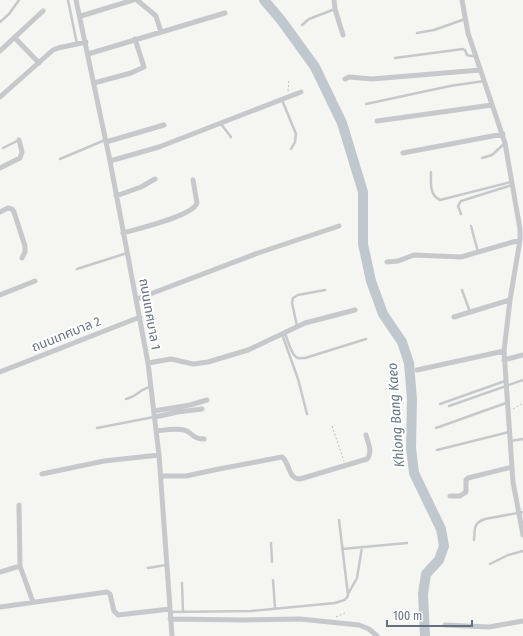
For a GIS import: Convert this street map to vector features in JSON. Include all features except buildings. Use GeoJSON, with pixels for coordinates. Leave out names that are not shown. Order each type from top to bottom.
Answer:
{"type":"FeatureCollection","features":[{"type":"Feature","properties":{"kind":"street","name":"ถนนเทศบาล 1"},"geometry":{"type":"LineString","coordinates":[[76,0],[110,161],[148,363],[159,455],[172,636]]}},
{"type":"Feature","properties":{"kind":"street"},"geometry":{"type":"LineString","coordinates":[[80,16],[133,0]]}},
{"type":"Feature","properties":{"kind":"street"},"geometry":{"type":"LineString","coordinates":[[137,0],[156,16],[161,32]]}},
{"type":"Feature","properties":{"kind":"street"},"geometry":{"type":"LineString","coordinates":[[334,0],[335,9],[343,35]]}},
{"type":"Feature","properties":{"kind":"street"},"geometry":{"type":"LineString","coordinates":[[462,0],[465,19],[475,55],[503,134],[520,229],[520,240],[510,300],[504,360],[513,482],[520,505],[523,535]]}},
{"type":"Feature","properties":{"kind":"street"},"geometry":{"type":"LineString","coordinates":[[0,52],[43,11]]}},
{"type":"Feature","properties":{"kind":"street"},"geometry":{"type":"LineString","coordinates":[[88,54],[225,12]]}},
{"type":"Feature","properties":{"kind":"street"},"geometry":{"type":"LineString","coordinates":[[15,38],[39,63]]}},
{"type":"Feature","properties":{"kind":"street"},"geometry":{"type":"LineString","coordinates":[[94,83],[131,73],[144,67],[135,39]]}},
{"type":"Feature","properties":{"kind":"street"},"geometry":{"type":"LineString","coordinates":[[0,97],[53,50],[86,42]]}},
{"type":"Feature","properties":{"kind":"street"},"geometry":{"type":"LineString","coordinates":[[344,79],[349,77],[372,79],[480,70]]}},
{"type":"Feature","properties":{"kind":"street"},"geometry":{"type":"LineString","coordinates":[[110,161],[159,147],[301,92]]}},
{"type":"Feature","properties":{"kind":"street"},"geometry":{"type":"LineString","coordinates":[[377,121],[492,105]]}},
{"type":"Feature","properties":{"kind":"street"},"geometry":{"type":"LineString","coordinates":[[105,141],[164,125]]}},
{"type":"Feature","properties":{"kind":"street"},"geometry":{"type":"LineString","coordinates":[[403,153],[503,134]]}},
{"type":"Feature","properties":{"kind":"street"},"geometry":{"type":"LineString","coordinates":[[0,168],[20,158],[22,152],[19,140]]}},
{"type":"Feature","properties":{"kind":"street"},"geometry":{"type":"LineString","coordinates":[[116,196],[141,188],[155,179]]}},
{"type":"Feature","properties":{"kind":"street"},"geometry":{"type":"LineString","coordinates":[[123,233],[161,222],[193,209],[197,203],[193,180]]}},
{"type":"Feature","properties":{"kind":"street"},"geometry":{"type":"LineString","coordinates":[[0,212],[11,208],[14,212],[25,246],[25,252],[22,258]]}},
{"type":"Feature","properties":{"kind":"street"},"geometry":{"type":"LineString","coordinates":[[136,299],[258,253],[339,226]]}},
{"type":"Feature","properties":{"kind":"street"},"geometry":{"type":"LineString","coordinates":[[386,262],[398,261],[414,255],[455,258],[520,240]]}},
{"type":"Feature","properties":{"kind":"street"},"geometry":{"type":"LineString","coordinates":[[0,296],[36,281]]}},
{"type":"Feature","properties":{"kind":"street"},"geometry":{"type":"LineString","coordinates":[[454,317],[510,300]]}},
{"type":"Feature","properties":{"kind":"street"},"geometry":{"type":"LineString","coordinates":[[148,363],[171,359],[193,364],[208,362],[248,350],[297,326],[355,310]]}},
{"type":"Feature","properties":{"kind":"street","name":"ถนนเทศบาล 2"},"geometry":{"type":"LineString","coordinates":[[0,372],[140,317]]}},
{"type":"Feature","properties":{"kind":"street"},"geometry":{"type":"LineString","coordinates":[[417,370],[504,351]]}},
{"type":"Feature","properties":{"kind":"street"},"geometry":{"type":"LineString","coordinates":[[504,360],[523,355]]}},
{"type":"Feature","properties":{"kind":"street"},"geometry":{"type":"LineString","coordinates":[[154,411],[190,405],[207,400]]}},
{"type":"Feature","properties":{"kind":"street"},"geometry":{"type":"LineString","coordinates":[[155,417],[202,409]]}},
{"type":"Feature","properties":{"kind":"street"},"geometry":{"type":"LineString","coordinates":[[156,431],[185,430],[194,438],[204,439]]}},
{"type":"Feature","properties":{"kind":"street"},"geometry":{"type":"LineString","coordinates":[[160,476],[186,476],[218,468],[282,457],[285,459],[292,476],[296,479],[300,479],[367,459],[369,457],[370,450],[366,434]]}},
{"type":"Feature","properties":{"kind":"street"},"geometry":{"type":"LineString","coordinates":[[42,474],[104,461],[159,455]]}},
{"type":"Feature","properties":{"kind":"street"},"geometry":{"type":"LineString","coordinates":[[450,496],[464,494],[467,489],[466,480],[468,478],[512,467]]}},
{"type":"Feature","properties":{"kind":"street"},"geometry":{"type":"LineString","coordinates":[[19,505],[20,566],[33,602]]}},
{"type":"Feature","properties":{"kind":"street"},"geometry":{"type":"LineString","coordinates":[[0,572],[20,566]]}},
{"type":"Feature","properties":{"kind":"street"},"geometry":{"type":"LineString","coordinates":[[0,607],[107,592],[110,594],[114,611],[118,615],[170,611]]}},
{"type":"Feature","properties":{"kind":"street"},"geometry":{"type":"LineString","coordinates":[[170,619],[300,619],[367,628],[377,636]]}},
{"type":"Feature","properties":{"kind":"street"},"geometry":{"type":"LineString","coordinates":[[444,625],[489,628],[523,621]]}},
{"type":"Feature","properties":{"kind":"lane"},"geometry":{"type":"LineString","coordinates":[[13,0],[16,3]]}},
{"type":"Feature","properties":{"kind":"lane"},"geometry":{"type":"LineString","coordinates":[[0,22],[19,0]]}},
{"type":"Feature","properties":{"kind":"lane"},"geometry":{"type":"LineString","coordinates":[[68,0],[77,44]]}},
{"type":"Feature","properties":{"kind":"lane"},"geometry":{"type":"LineString","coordinates":[[302,25],[309,19],[335,9]]}},
{"type":"Feature","properties":{"kind":"lane"},"geometry":{"type":"LineString","coordinates":[[417,33],[434,30],[465,19]]}},
{"type":"Feature","properties":{"kind":"lane"},"geometry":{"type":"LineString","coordinates":[[395,58],[463,49],[466,50],[466,55],[475,55]]}},
{"type":"Feature","properties":{"kind":"lane"},"geometry":{"type":"LineString","coordinates":[[366,104],[450,86],[484,81]]}},
{"type":"Feature","properties":{"kind":"lane"},"geometry":{"type":"LineString","coordinates":[[282,100],[296,134],[295,142],[291,149]]}},
{"type":"Feature","properties":{"kind":"lane"},"geometry":{"type":"LineString","coordinates":[[221,124],[231,137]]}},
{"type":"Feature","properties":{"kind":"lane"},"geometry":{"type":"LineString","coordinates":[[3,148],[19,140]]}},
{"type":"Feature","properties":{"kind":"lane"},"geometry":{"type":"LineString","coordinates":[[60,159],[105,141]]}},
{"type":"Feature","properties":{"kind":"lane"},"geometry":{"type":"LineString","coordinates":[[482,158],[492,155],[505,143]]}},
{"type":"Feature","properties":{"kind":"lane"},"geometry":{"type":"LineString","coordinates":[[431,172],[433,194],[435,198],[440,200],[512,183]]}},
{"type":"Feature","properties":{"kind":"lane"},"geometry":{"type":"LineString","coordinates":[[461,214],[458,206],[461,201],[512,183]]}},
{"type":"Feature","properties":{"kind":"lane"},"geometry":{"type":"LineString","coordinates":[[471,226],[479,252]]}},
{"type":"Feature","properties":{"kind":"lane"},"geometry":{"type":"LineString","coordinates":[[77,269],[127,253]]}},
{"type":"Feature","properties":{"kind":"lane"},"geometry":{"type":"LineString","coordinates":[[297,326],[292,303],[293,298],[298,295],[325,290]]}},
{"type":"Feature","properties":{"kind":"lane"},"geometry":{"type":"LineString","coordinates":[[462,290],[470,312]]}},
{"type":"Feature","properties":{"kind":"lane"},"geometry":{"type":"LineString","coordinates":[[283,333],[295,357],[299,359],[366,339]]}},
{"type":"Feature","properties":{"kind":"lane"},"geometry":{"type":"LineString","coordinates":[[283,333],[298,379],[307,414]]}},
{"type":"Feature","properties":{"kind":"lane"},"geometry":{"type":"LineString","coordinates":[[440,404],[505,383],[523,380]]}},
{"type":"Feature","properties":{"kind":"lane"},"geometry":{"type":"LineString","coordinates":[[448,406],[505,383]]}},
{"type":"Feature","properties":{"kind":"lane"},"geometry":{"type":"LineString","coordinates":[[126,399],[133,397],[142,390],[151,386]]}},
{"type":"Feature","properties":{"kind":"lane"},"geometry":{"type":"LineString","coordinates":[[436,428],[506,403]]}},
{"type":"Feature","properties":{"kind":"lane"},"geometry":{"type":"LineString","coordinates":[[97,428],[155,417]]}},
{"type":"Feature","properties":{"kind":"lane"},"geometry":{"type":"LineString","coordinates":[[437,450],[509,432]]}},
{"type":"Feature","properties":{"kind":"lane"},"geometry":{"type":"LineString","coordinates":[[510,442],[523,439]]}},
{"type":"Feature","properties":{"kind":"lane"},"geometry":{"type":"LineString","coordinates":[[474,540],[477,522],[485,519],[521,513]]}},
{"type":"Feature","properties":{"kind":"lane"},"geometry":{"type":"LineString","coordinates":[[339,520],[348,595]]}},
{"type":"Feature","properties":{"kind":"lane"},"geometry":{"type":"LineString","coordinates":[[271,543],[272,562]]}},
{"type":"Feature","properties":{"kind":"lane"},"geometry":{"type":"LineString","coordinates":[[342,549],[407,543]]}},
{"type":"Feature","properties":{"kind":"lane"},"geometry":{"type":"LineString","coordinates":[[170,611],[251,611],[334,603],[345,600],[348,598],[348,595],[357,578],[362,547]]}},
{"type":"Feature","properties":{"kind":"lane"},"geometry":{"type":"LineString","coordinates":[[490,564],[508,555],[523,550]]}},
{"type":"Feature","properties":{"kind":"lane"},"geometry":{"type":"LineString","coordinates":[[148,568],[166,565]]}},
{"type":"Feature","properties":{"kind":"lane"},"geometry":{"type":"LineString","coordinates":[[273,580],[275,608]]}},
{"type":"Feature","properties":{"kind":"lane"},"geometry":{"type":"LineString","coordinates":[[182,583],[183,611]]}},
{"type":"Feature","properties":{"kind":"path"},"geometry":{"type":"LineString","coordinates":[[288,97],[289,79]]}},
{"type":"Feature","properties":{"kind":"path"},"geometry":{"type":"LineString","coordinates":[[507,412],[523,403]]}},
{"type":"Feature","properties":{"kind":"path"},"geometry":{"type":"LineString","coordinates":[[332,426],[345,466]]}},
{"type":"Feature","properties":{"kind":"waterway","name":"Khlong Bang Kaeo"},"geometry":{"type":"LineString","coordinates":[[264,0],[281,20],[315,67],[342,123],[363,192],[363,244],[371,281],[383,314],[402,342],[409,363],[412,399],[411,448],[414,473],[441,529],[444,546],[439,560],[426,574],[423,594],[425,636]]}}]}
